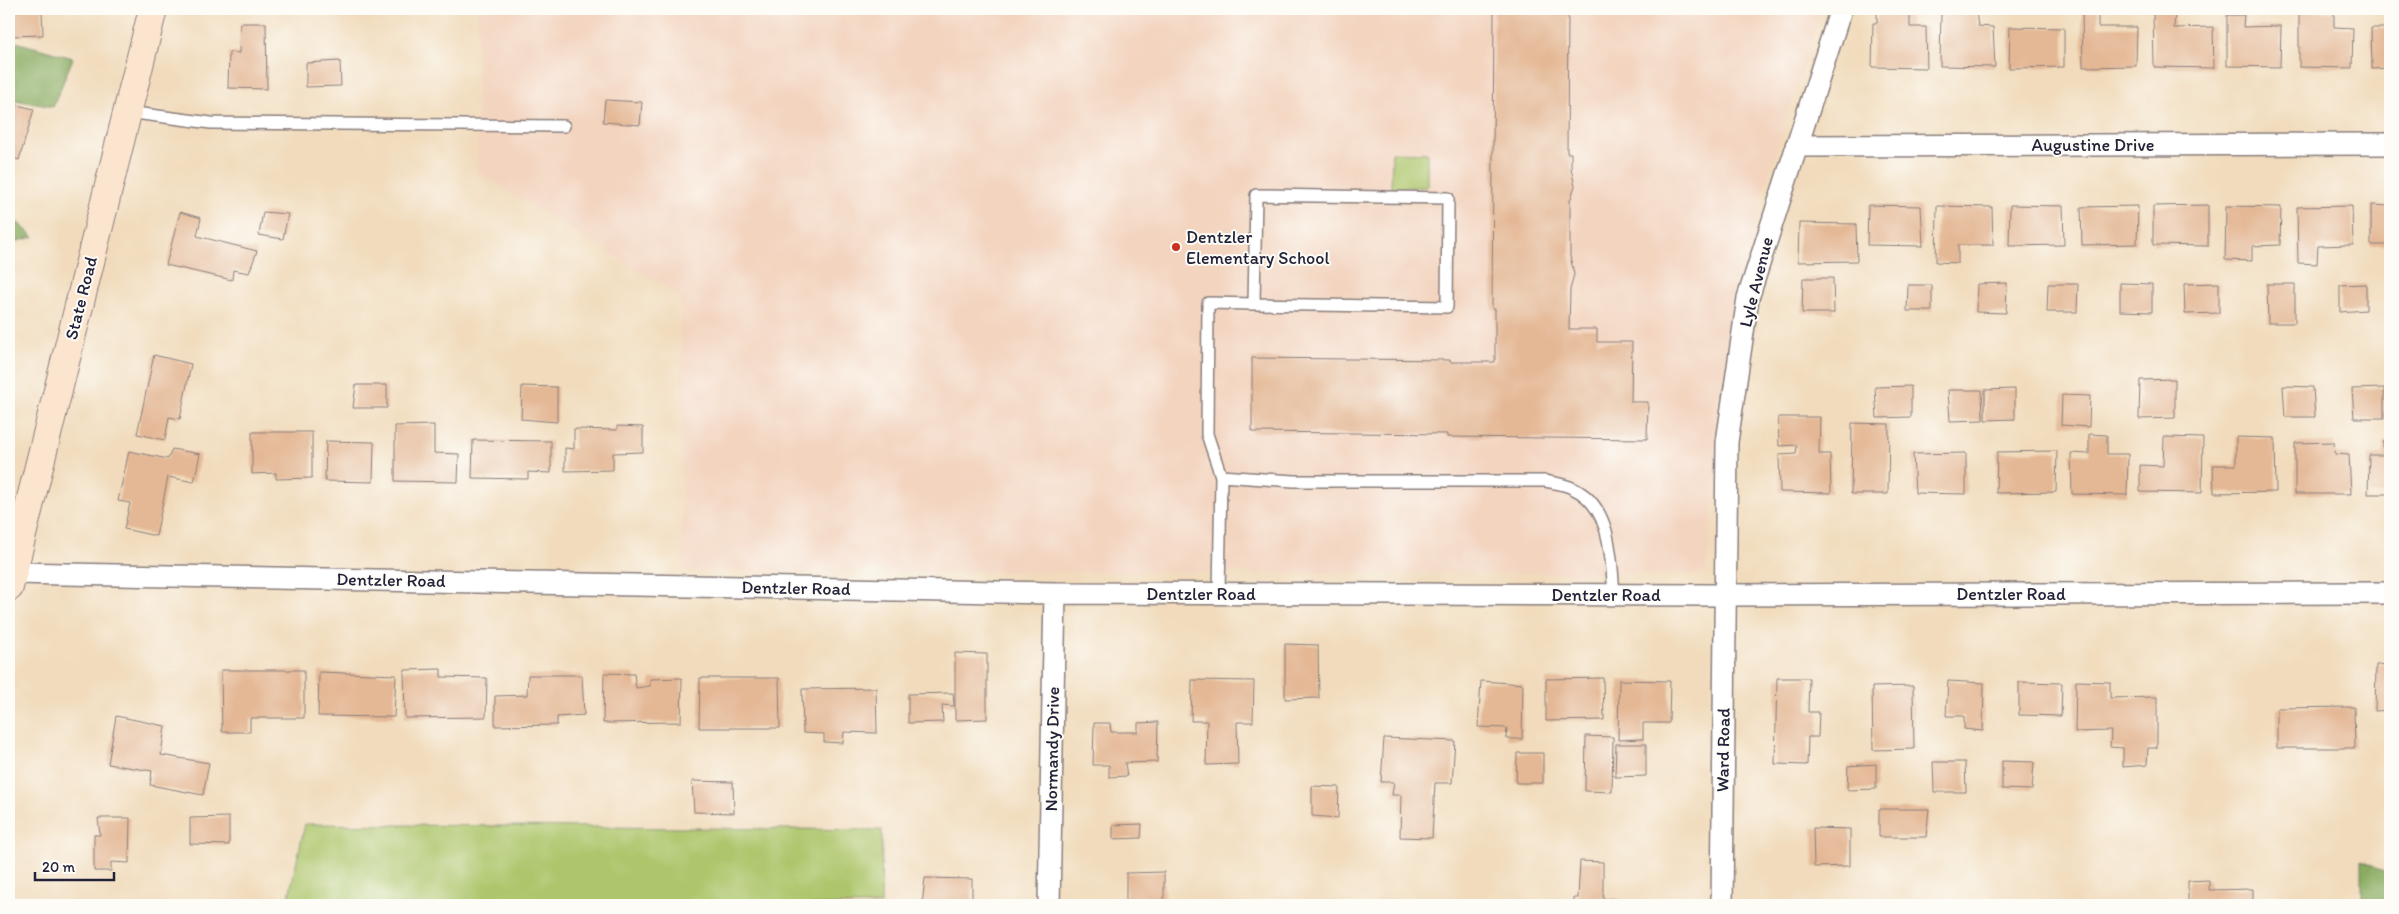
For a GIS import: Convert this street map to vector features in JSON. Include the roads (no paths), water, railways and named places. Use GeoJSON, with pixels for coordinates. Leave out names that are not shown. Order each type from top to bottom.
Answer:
{"type":"FeatureCollection","features":[{"type":"Feature","properties":{"kind":"main road","name":"State Road"},"geometry":{"type":"LineString","coordinates":[[10,580],[153,9]]}},
{"type":"Feature","properties":{"kind":"street","name":"Lyle Avenue"},"geometry":{"type":"LineString","coordinates":[[1724,595],[1727,442],[1748,298],[1841,9]]}},
{"type":"Feature","properties":{"kind":"street","name":"Augustine Drive"},"geometry":{"type":"LineString","coordinates":[[1796,146],[2390,144]]}},
{"type":"Feature","properties":{"kind":"street","name":"Dentzler Road"},"geometry":{"type":"LineString","coordinates":[[10,580],[1219,594],[2390,593]]}},
{"type":"Feature","properties":{"kind":"street","name":"Normandy Drive"},"geometry":{"type":"LineString","coordinates":[[1049,905],[1055,593]]}},
{"type":"Feature","properties":{"kind":"street","name":"Ward Road"},"geometry":{"type":"LineString","coordinates":[[1722,905],[1724,595]]}},
{"type":"Feature","properties":{"kind":"lane"},"geometry":{"type":"LineString","coordinates":[[127,112],[211,123],[564,126]]}},
{"type":"Feature","properties":{"kind":"lane"},"geometry":{"type":"LineString","coordinates":[[1219,594],[1221,476],[1207,434],[1208,303],[1254,304],[1447,307],[1448,198],[1256,195],[1254,304]]}},
{"type":"Feature","properties":{"kind":"lane"},"geometry":{"type":"LineString","coordinates":[[1221,476],[1294,480],[1545,481],[1572,488],[1595,505],[1605,529],[1611,556],[1614,595]]}},
{"type":"Feature","properties":{"kind":"place","name":"Dentzler Elementary School"},"geometry":{"type":"Point","coordinates":[1176,247]}}]}
